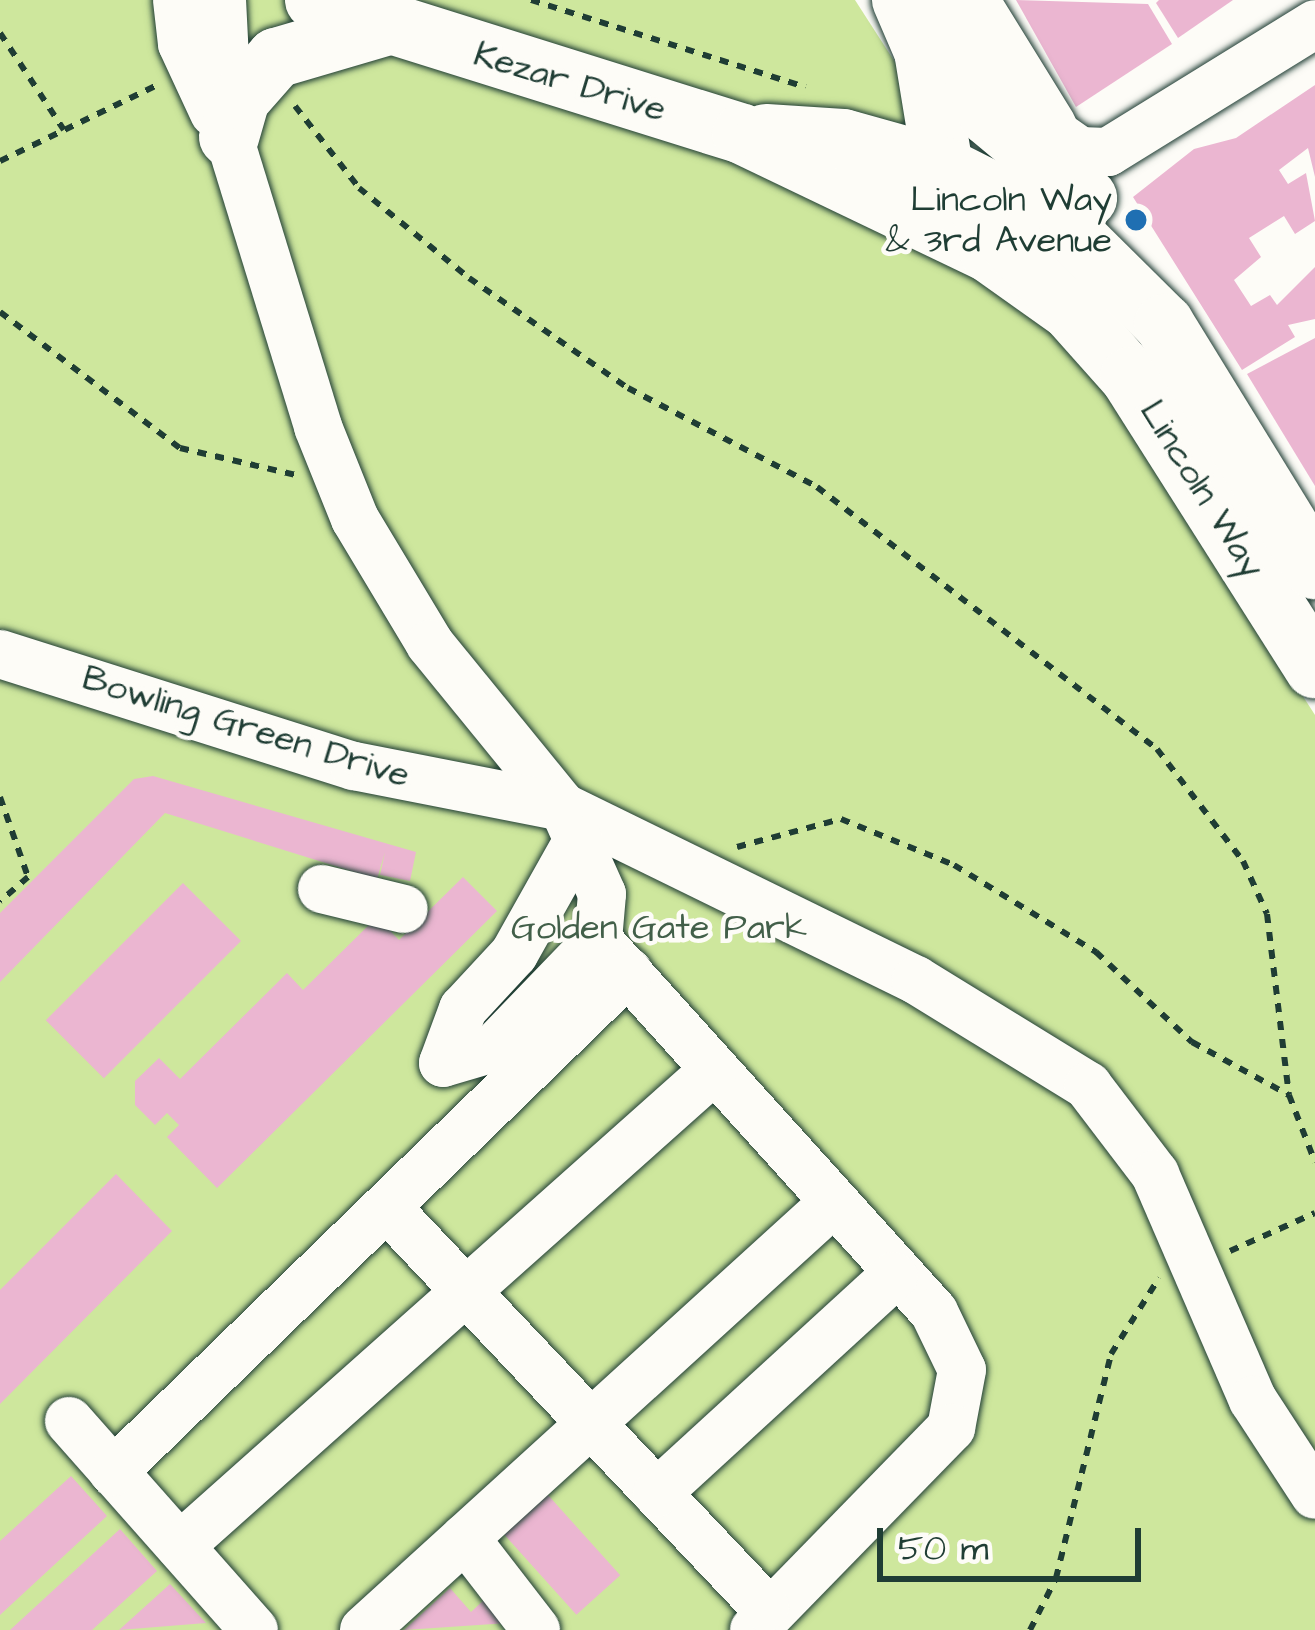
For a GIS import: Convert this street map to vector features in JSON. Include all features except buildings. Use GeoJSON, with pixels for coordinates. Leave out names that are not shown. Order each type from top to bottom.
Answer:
{"type":"FeatureCollection","features":[{"type":"Feature","properties":{"kind":"main road","name":"Kezar Drive"},"geometry":{"type":"LineString","coordinates":[[315,0],[387,13],[742,134],[990,253],[1080,317]]}},
{"type":"Feature","properties":{"kind":"main road"},"geometry":{"type":"LineString","coordinates":[[902,0],[924,51],[943,167],[1080,317]]}},
{"type":"Feature","properties":{"kind":"main road"},"geometry":{"type":"LineString","coordinates":[[947,0],[989,116],[1105,217],[1150,281],[1164,324]]}},
{"type":"Feature","properties":{"kind":"main road"},"geometry":{"type":"LineString","coordinates":[[966,0],[1047,128]]}},
{"type":"Feature","properties":{"kind":"main road"},"geometry":{"type":"LineString","coordinates":[[230,137],[240,99],[276,58],[387,13]]}},
{"type":"Feature","properties":{"kind":"main road","name":"Kezar Drive"},"geometry":{"type":"LineString","coordinates":[[742,134],[843,139],[943,167],[1040,209],[1164,324]]}},
{"type":"Feature","properties":{"kind":"main road","name":"Lincoln Way"},"geometry":{"type":"LineString","coordinates":[[1080,317],[1306,635]]}},
{"type":"Feature","properties":{"kind":"main road","name":"Lincoln Way"},"geometry":{"type":"LineString","coordinates":[[1164,324],[1315,568]]}},
{"type":"Feature","properties":{"kind":"street"},"geometry":{"type":"LineString","coordinates":[[177,0],[191,69],[230,137],[335,474],[418,626],[571,824],[602,894],[613,956],[957,1348],[958,1412],[760,1618],[658,1492],[589,1429],[389,1210]]}},
{"type":"Feature","properties":{"kind":"street"},"geometry":{"type":"LineString","coordinates":[[222,0],[230,137]]}},
{"type":"Feature","properties":{"kind":"street"},"geometry":{"type":"LineString","coordinates":[[1047,128],[1099,154],[1315,23]]}},
{"type":"Feature","properties":{"kind":"street","name":"Bowling Green Drive"},"geometry":{"type":"LineString","coordinates":[[0,654],[354,766],[571,824]]}},
{"type":"Feature","properties":{"kind":"street"},"geometry":{"type":"LineString","coordinates":[[571,824],[686,861],[998,1023],[1114,1111],[1155,1174],[1253,1400],[1315,1495]]}},
{"type":"Feature","properties":{"kind":"street"},"geometry":{"type":"LineString","coordinates":[[571,824],[514,954],[463,1009],[442,1063],[494,1048],[613,956]]}},
{"type":"Feature","properties":{"kind":"street"},"geometry":{"type":"LineString","coordinates":[[322,889],[404,909]]}},
{"type":"Feature","properties":{"kind":"street"},"geometry":{"type":"LineString","coordinates":[[113,1472],[389,1210],[613,956]]}},
{"type":"Feature","properties":{"kind":"street"},"geometry":{"type":"LineString","coordinates":[[180,1546],[712,1072]]}},
{"type":"Feature","properties":{"kind":"street"},"geometry":{"type":"LineString","coordinates":[[364,1630],[833,1203]]}},
{"type":"Feature","properties":{"kind":"street"},"geometry":{"type":"LineString","coordinates":[[658,1492],[894,1276]]}},
{"type":"Feature","properties":{"kind":"street"},"geometry":{"type":"LineString","coordinates":[[69,1421],[254,1630]]}},
{"type":"Feature","properties":{"kind":"street"},"geometry":{"type":"LineString","coordinates":[[465,1538],[536,1630]]}},
{"type":"Feature","properties":{"kind":"path"},"geometry":{"type":"LineString","coordinates":[[531,0],[826,94]]}},
{"type":"Feature","properties":{"kind":"path"},"geometry":{"type":"LineString","coordinates":[[0,33],[64,130]]}},
{"type":"Feature","properties":{"kind":"path"},"geometry":{"type":"LineString","coordinates":[[276,58],[334,163],[469,278],[628,388],[818,487],[1157,749],[1243,861],[1267,914],[1289,1095],[1315,1162]]}},
{"type":"Feature","properties":{"kind":"path"},"geometry":{"type":"LineString","coordinates":[[0,161],[191,69]]}},
{"type":"Feature","properties":{"kind":"path"},"geometry":{"type":"LineString","coordinates":[[0,312],[180,448],[276,476],[335,474]]}},
{"type":"Feature","properties":{"kind":"path"},"geometry":{"type":"LineString","coordinates":[[0,797],[28,877],[0,901]]}},
{"type":"Feature","properties":{"kind":"path"},"geometry":{"type":"LineString","coordinates":[[686,861],[841,820],[954,865],[1076,939],[1192,1042],[1289,1095]]}},
{"type":"Feature","properties":{"kind":"path"},"geometry":{"type":"LineString","coordinates":[[1221,1250],[1315,1213]]}},
{"type":"Feature","properties":{"kind":"path"},"geometry":{"type":"LineString","coordinates":[[1030,1630],[1056,1578],[1111,1354],[1161,1276]]}},
{"type":"Feature","properties":{"kind":"green space","name":"Golden Gate Park"},"geometry":{"type":"Polygon","coordinates":[[[0,0],[855,0],[1315,715],[1315,1630],[0,1630],[0,0]]]}},
{"type":"Feature","properties":{"kind":"place","name":"Lincoln Way & 3rd Avenue"},"geometry":{"type":"Point","coordinates":[1136,220]}}]}
